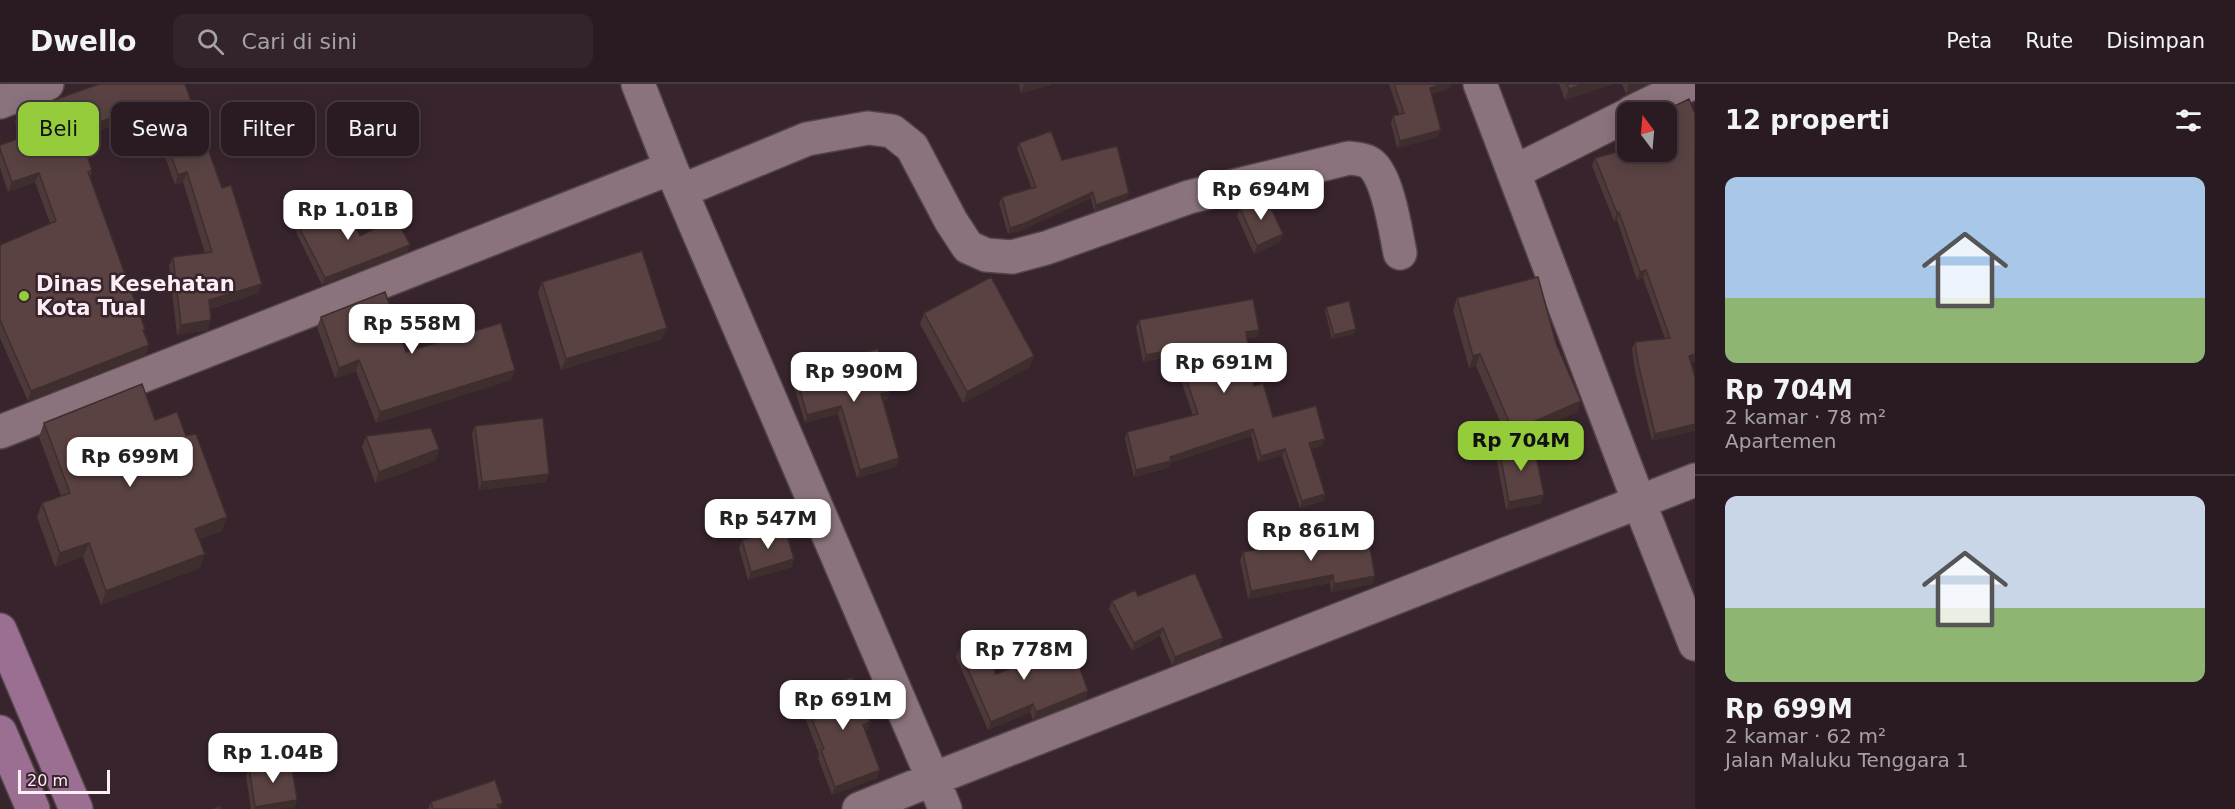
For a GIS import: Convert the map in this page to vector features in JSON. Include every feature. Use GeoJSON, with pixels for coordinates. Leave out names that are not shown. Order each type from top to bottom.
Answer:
{"type":"FeatureCollection","features":[{"type":"Feature","properties":{"kind":"main road"},"geometry":{"type":"LineString","coordinates":[[0,630],[76,809]]}},
{"type":"Feature","properties":{"kind":"main road"},"geometry":{"type":"LineString","coordinates":[[0,732],[33,809]]}},
{"type":"Feature","properties":{"kind":"street"},"geometry":{"type":"LineString","coordinates":[[0,102],[47,84]]}},
{"type":"Feature","properties":{"kind":"street"},"geometry":{"type":"LineString","coordinates":[[638,84],[676,180],[945,809]]}},
{"type":"Feature","properties":{"kind":"street"},"geometry":{"type":"LineString","coordinates":[[1480,84],[1695,644]]}},
{"type":"Feature","properties":{"kind":"street"},"geometry":{"type":"LineString","coordinates":[[1653,102],[1690,84]]}},
{"type":"Feature","properties":{"kind":"street"},"geometry":{"type":"LineString","coordinates":[[1514,172],[1617,120]]}},
{"type":"Feature","properties":{"kind":"street"},"geometry":{"type":"LineString","coordinates":[[0,432],[676,180],[807,139],[868,128],[892,131],[912,147],[951,222],[968,247],[986,255],[1012,257],[1046,248],[1189,196],[1349,158],[1369,162],[1379,172],[1400,253]]}},
{"type":"Feature","properties":{"kind":"street"},"geometry":{"type":"LineString","coordinates":[[859,809],[1695,480]]}},
{"type":"Feature","properties":{"kind":"building"},"geometry":{"type":"Polygon","coordinates":[[[99,84],[185,84],[191,102],[111,102],[111,118],[99,122],[99,102],[49,102],[99,84]]]}},
{"type":"Feature","properties":{"kind":"building"},"geometry":{"type":"Polygon","coordinates":[[[1394,84],[1442,84],[1430,88],[1441,130],[1400,141],[1393,116],[1404,113],[1394,84]]]}},
{"type":"Feature","properties":{"kind":"building"},"geometry":{"type":"Polygon","coordinates":[[[1567,84],[1583,84],[1569,89],[1567,84]]]}},
{"type":"Feature","properties":{"kind":"building"},"geometry":{"type":"Polygon","coordinates":[[[1689,99],[1695,114],[1695,354],[1689,356],[1695,377],[1695,424],[1655,434],[1635,342],[1670,338],[1646,270],[1640,272],[1619,212],[1617,213],[1595,158],[1617,152],[1617,162],[1677,162],[1677,105],[1689,99]]]}},
{"type":"Feature","properties":{"kind":"building"},"geometry":{"type":"Polygon","coordinates":[[[1051,131],[1062,160],[1117,146],[1129,193],[1096,205],[1093,192],[1010,228],[1002,197],[1036,187],[1019,143],[1051,131]]]}},
{"type":"Feature","properties":{"kind":"building"},"geometry":{"type":"Polygon","coordinates":[[[18,139],[18,156],[87,156],[92,170],[88,172],[149,345],[31,391],[0,320],[0,245],[56,221],[39,173],[12,182],[0,145],[18,139]]]}},
{"type":"Feature","properties":{"kind":"building"},"geometry":{"type":"Polygon","coordinates":[[[209,151],[222,188],[231,185],[262,284],[209,300],[211,320],[181,325],[173,257],[212,252],[187,172],[178,175],[171,156],[209,156],[209,151]]]}},
{"type":"Feature","properties":{"kind":"building"},"geometry":{"type":"Polygon","coordinates":[[[1265,196],[1283,234],[1257,246],[1240,208],[1265,196]]]}},
{"type":"Feature","properties":{"kind":"building"},"geometry":{"type":"Polygon","coordinates":[[[343,203],[360,236],[396,218],[410,245],[325,278],[298,225],[343,203]]]}},
{"type":"Feature","properties":{"kind":"building"},"geometry":{"type":"Polygon","coordinates":[[[642,251],[667,328],[566,359],[542,282],[642,251]]]}},
{"type":"Feature","properties":{"kind":"building"},"geometry":{"type":"Polygon","coordinates":[[[991,277],[1034,356],[967,392],[924,313],[991,277]]]}},
{"type":"Feature","properties":{"kind":"building"},"geometry":{"type":"Polygon","coordinates":[[[1538,277],[1556,343],[1581,401],[1513,431],[1480,354],[1473,356],[1457,298],[1538,277]]]}},
{"type":"Feature","properties":{"kind":"building"},"geometry":{"type":"Polygon","coordinates":[[[385,292],[406,352],[501,323],[515,370],[380,412],[359,360],[339,368],[321,317],[385,292]]]}},
{"type":"Feature","properties":{"kind":"building"},"geometry":{"type":"Polygon","coordinates":[[[1253,299],[1259,330],[1246,332],[1254,386],[1263,383],[1273,417],[1316,406],[1325,439],[1309,443],[1325,494],[1302,501],[1285,449],[1261,456],[1253,429],[1170,457],[1171,461],[1136,470],[1127,432],[1198,414],[1176,349],[1146,355],[1139,320],[1253,299]]]}},
{"type":"Feature","properties":{"kind":"building"},"geometry":{"type":"Polygon","coordinates":[[[1349,301],[1356,329],[1334,335],[1326,307],[1349,301]]]}},
{"type":"Feature","properties":{"kind":"building"},"geometry":{"type":"Polygon","coordinates":[[[878,349],[890,392],[881,394],[899,458],[860,470],[841,406],[807,415],[795,372],[878,349]]]}},
{"type":"Feature","properties":{"kind":"building"},"geometry":{"type":"Polygon","coordinates":[[[142,384],[155,420],[177,412],[186,436],[196,434],[227,517],[195,529],[205,554],[106,591],[89,543],[60,553],[42,503],[70,493],[44,423],[142,384]]]}},
{"type":"Feature","properties":{"kind":"building"},"geometry":{"type":"Polygon","coordinates":[[[543,418],[549,474],[482,482],[475,426],[543,418]]]}},
{"type":"Feature","properties":{"kind":"building"},"geometry":{"type":"Polygon","coordinates":[[[431,428],[439,449],[379,472],[366,436],[431,428]]]}},
{"type":"Feature","properties":{"kind":"building"},"geometry":{"type":"Polygon","coordinates":[[[1533,441],[1544,495],[1509,502],[1499,448],[1533,441]]]}},
{"type":"Feature","properties":{"kind":"building"},"geometry":{"type":"Polygon","coordinates":[[[785,528],[794,559],[751,572],[742,540],[785,528]]]}},
{"type":"Feature","properties":{"kind":"building"},"geometry":{"type":"Polygon","coordinates":[[[1367,531],[1375,576],[1334,584],[1333,575],[1251,591],[1243,552],[1367,531]]]}},
{"type":"Feature","properties":{"kind":"building"},"geometry":{"type":"Polygon","coordinates":[[[1195,573],[1223,638],[1175,657],[1163,628],[1134,643],[1112,601],[1135,590],[1138,596],[1195,573]]]}},
{"type":"Feature","properties":{"kind":"building"},"geometry":{"type":"Polygon","coordinates":[[[982,640],[996,674],[1072,646],[1088,691],[1036,712],[1033,704],[991,722],[959,649],[982,640]]]}},
{"type":"Feature","properties":{"kind":"building"},"geometry":{"type":"Polygon","coordinates":[[[852,677],[870,722],[863,725],[880,770],[835,787],[821,750],[824,749],[803,697],[852,677]]]}},
{"type":"Feature","properties":{"kind":"building"},"geometry":{"type":"Polygon","coordinates":[[[291,762],[297,800],[255,807],[249,768],[291,762]]]}},
{"type":"Feature","properties":{"kind":"building"},"geometry":{"type":"Polygon","coordinates":[[[495,780],[503,803],[497,805],[499,809],[433,809],[431,802],[495,780]]]}},
{"type":"Feature","properties":{"kind":"place","name":"Dinas Kesehatan Kota Tual"},"geometry":{"type":"Point","coordinates":[24,296]}}]}
